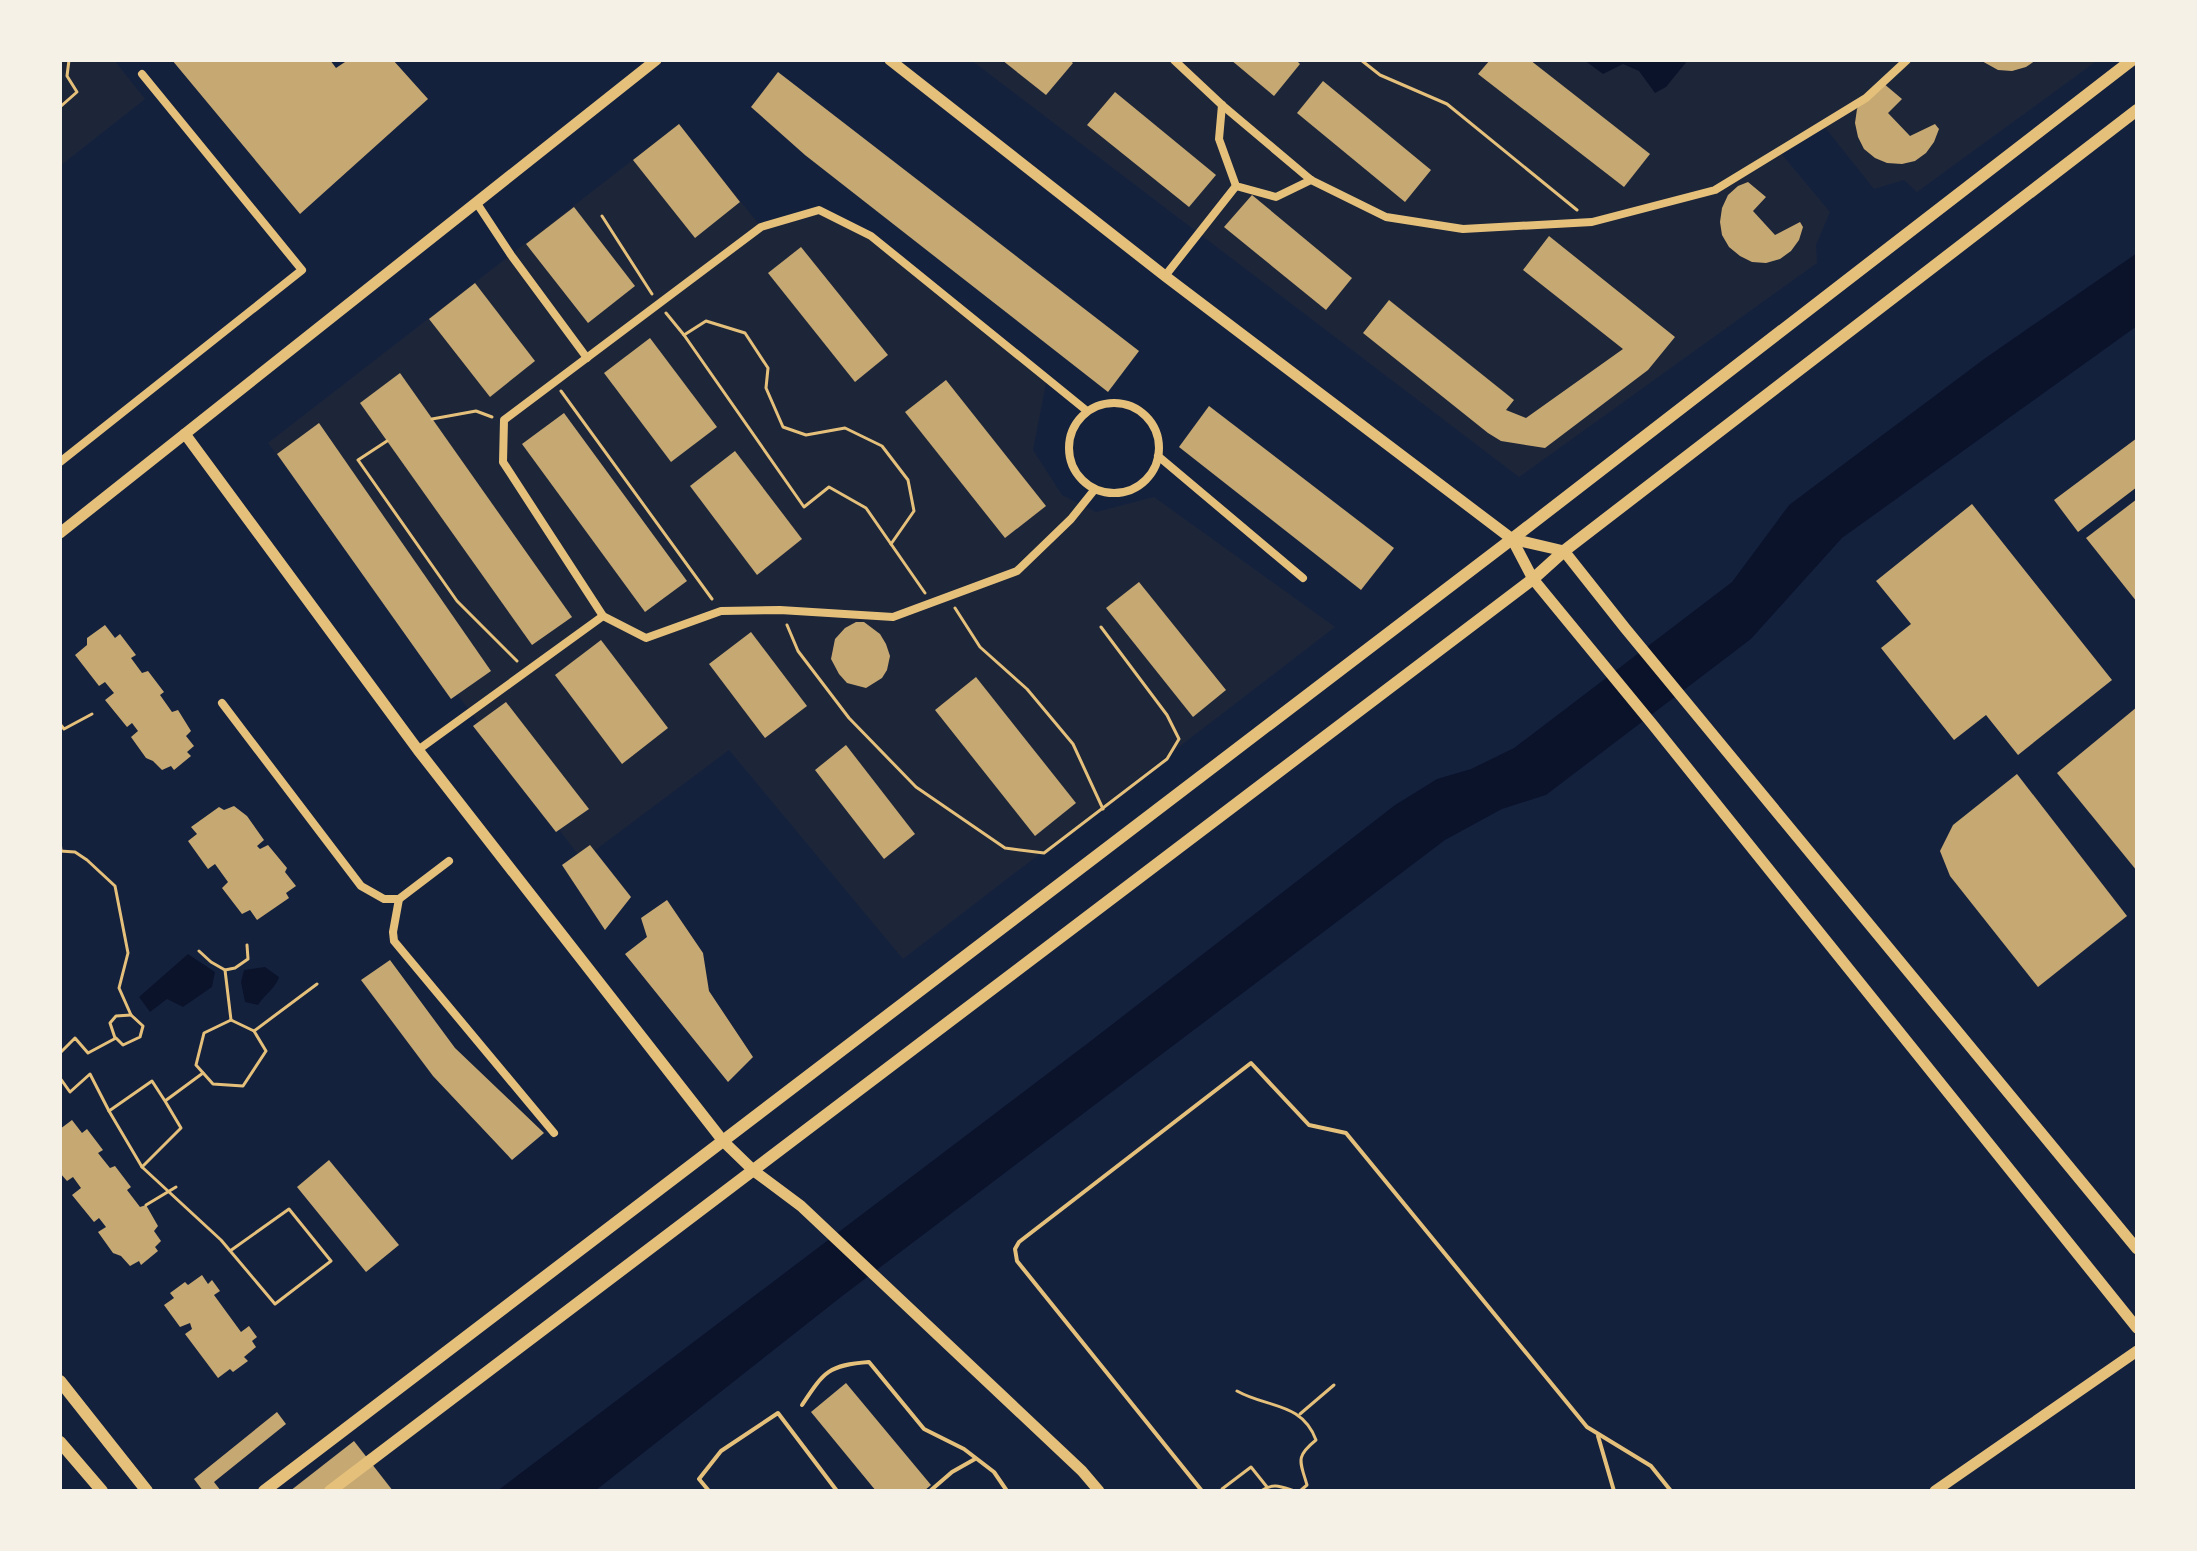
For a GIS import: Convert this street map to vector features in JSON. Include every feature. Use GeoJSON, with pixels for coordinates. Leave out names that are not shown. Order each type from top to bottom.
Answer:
{"type":"FeatureCollection","features":[{"type":"Feature","properties":{"kind":"main road"},"geometry":{"type":"LineString","coordinates":[[264,1491],[1512,539],[2132,60]]}},
{"type":"Feature","properties":{"kind":"main road"},"geometry":{"type":"LineString","coordinates":[[330,1491],[1533,579],[1564,551],[2137,110]]}},
{"type":"Feature","properties":{"kind":"main road"},"geometry":{"type":"LineString","coordinates":[[60,1381],[147,1491]]}},
{"type":"Feature","properties":{"kind":"main road"},"geometry":{"type":"LineString","coordinates":[[60,1442],[102,1491]]}},
{"type":"Feature","properties":{"kind":"street"},"geometry":{"type":"LineString","coordinates":[[60,533],[656,60]]}},
{"type":"Feature","properties":{"kind":"street"},"geometry":{"type":"LineString","coordinates":[[890,60],[1165,276],[1512,539],[1564,551],[2137,1249]]}},
{"type":"Feature","properties":{"kind":"street"},"geometry":{"type":"LineString","coordinates":[[1174,60],[1311,180],[1386,217],[1463,229],[1592,222],[1715,190],[1866,98],[1907,60]]}},
{"type":"Feature","properties":{"kind":"street"},"geometry":{"type":"LineString","coordinates":[[60,462],[302,270],[142,74]]}},
{"type":"Feature","properties":{"kind":"street"},"geometry":{"type":"LineString","coordinates":[[1222,105],[1219,139],[1236,186]]}},
{"type":"Feature","properties":{"kind":"street"},"geometry":{"type":"LineString","coordinates":[[1236,186],[1276,197],[1311,180]]}},
{"type":"Feature","properties":{"kind":"street"},"geometry":{"type":"LineString","coordinates":[[1165,276],[1236,186]]}},
{"type":"Feature","properties":{"kind":"street"},"geometry":{"type":"LineString","coordinates":[[476,202],[587,358]]}},
{"type":"Feature","properties":{"kind":"street"},"geometry":{"type":"LineString","coordinates":[[1087,411],[871,236],[819,210],[761,227],[504,420],[503,462],[603,616],[646,638],[721,611],[780,610],[893,617],[1017,571],[1071,519],[1095,489]]}},
{"type":"Feature","properties":{"kind":"street"},"geometry":{"type":"LineString","coordinates":[[1116,402],[1144,414],[1154,427],[1158,456],[1154,469],[1135,488],[1108,493],[1095,489],[1075,471],[1068,445],[1071,432],[1087,411],[1101,404],[1116,402]]}},
{"type":"Feature","properties":{"kind":"street"},"geometry":{"type":"LineString","coordinates":[[185,434],[418,750],[723,1141],[754,1171],[801,1206],[1082,1471],[1099,1491]]}},
{"type":"Feature","properties":{"kind":"street"},"geometry":{"type":"LineString","coordinates":[[1158,456],[1303,578]]}},
{"type":"Feature","properties":{"kind":"street"},"geometry":{"type":"LineString","coordinates":[[1512,539],[1533,579],[2137,1328]]}},
{"type":"Feature","properties":{"kind":"street"},"geometry":{"type":"LineString","coordinates":[[418,750],[603,616]]}},
{"type":"Feature","properties":{"kind":"street"},"geometry":{"type":"LineString","coordinates":[[222,703],[361,886],[384,899],[399,899],[449,861]]}},
{"type":"Feature","properties":{"kind":"street"},"geometry":{"type":"LineString","coordinates":[[399,899],[394,941],[554,1133]]}},
{"type":"Feature","properties":{"kind":"street"},"geometry":{"type":"LineString","coordinates":[[1935,1491],[2137,1351]]}},
{"type":"Feature","properties":{"kind":"lane"},"geometry":{"type":"LineString","coordinates":[[1202,1491],[1017,1261],[1015,1249],[1019,1242],[1251,1063],[1309,1125],[1346,1133],[1587,1427],[1651,1466],[1671,1491]]}},
{"type":"Feature","properties":{"kind":"lane"},"geometry":{"type":"LineString","coordinates":[[802,1405],[828,1370],[846,1364],[869,1362],[924,1429],[964,1449],[994,1472],[1007,1491]]}},
{"type":"Feature","properties":{"kind":"lane"},"geometry":{"type":"LineString","coordinates":[[709,1491],[699,1479],[721,1451],[778,1413],[837,1491]]}},
{"type":"Feature","properties":{"kind":"lane"},"geometry":{"type":"LineString","coordinates":[[1598,1434],[1614,1491]]}},
{"type":"Feature","properties":{"kind":"lane"},"geometry":{"type":"LineString","coordinates":[[930,1491],[952,1472],[975,1459]]}},
{"type":"Feature","properties":{"kind":"path"},"geometry":{"type":"LineString","coordinates":[[60,107],[77,92],[67,76],[69,60]]}},
{"type":"Feature","properties":{"kind":"path"},"geometry":{"type":"LineString","coordinates":[[1361,60],[1380,75],[1447,104],[1592,222]]}},
{"type":"Feature","properties":{"kind":"path"},"geometry":{"type":"LineString","coordinates":[[602,216],[658,304],[684,335],[804,507],[829,487],[866,508],[932,602]]}},
{"type":"Feature","properties":{"kind":"path"},"geometry":{"type":"LineString","coordinates":[[684,335],[706,321],[745,333],[768,368],[766,388],[783,427],[806,435],[845,428],[882,446],[908,480],[914,511],[891,544]]}},
{"type":"Feature","properties":{"kind":"path"},"geometry":{"type":"LineString","coordinates":[[554,382],[721,611]]}},
{"type":"Feature","properties":{"kind":"path"},"geometry":{"type":"LineString","coordinates":[[432,419],[476,411],[504,420]]}},
{"type":"Feature","properties":{"kind":"path"},"geometry":{"type":"LineString","coordinates":[[387,441],[358,460],[457,601],[527,671]]}},
{"type":"Feature","properties":{"kind":"path"},"geometry":{"type":"LineString","coordinates":[[948,597],[980,647],[1027,689],[1073,744],[1103,809]]}},
{"type":"Feature","properties":{"kind":"path"},"geometry":{"type":"LineString","coordinates":[[780,610],[798,651],[849,718],[916,787],[1005,848],[1044,853],[1167,759],[1179,739],[1167,715],[1101,627]]}},
{"type":"Feature","properties":{"kind":"path"},"geometry":{"type":"LineString","coordinates":[[60,724],[64,729],[92,714]]}},
{"type":"Feature","properties":{"kind":"path"},"geometry":{"type":"LineString","coordinates":[[60,841],[61,851],[75,852],[115,886],[128,953],[119,988],[131,1015],[143,1026],[140,1037],[123,1045],[116,1038],[110,1023],[116,1016],[131,1015]]}},
{"type":"Feature","properties":{"kind":"path"},"geometry":{"type":"LineString","coordinates":[[199,951],[225,970],[235,968],[248,959],[247,945]]}},
{"type":"Feature","properties":{"kind":"path"},"geometry":{"type":"LineString","coordinates":[[225,970],[231,1020]]}},
{"type":"Feature","properties":{"kind":"path"},"geometry":{"type":"LineString","coordinates":[[254,1031],[317,984]]}},
{"type":"Feature","properties":{"kind":"path"},"geometry":{"type":"LineString","coordinates":[[231,1020],[254,1031],[266,1051],[243,1086],[213,1084],[196,1065],[204,1033],[231,1020]]}},
{"type":"Feature","properties":{"kind":"path"},"geometry":{"type":"LineString","coordinates":[[60,1053],[75,1038],[88,1053],[116,1038]]}},
{"type":"Feature","properties":{"kind":"path"},"geometry":{"type":"LineString","coordinates":[[165,1101],[203,1073]]}},
{"type":"Feature","properties":{"kind":"path"},"geometry":{"type":"LineString","coordinates":[[60,1078],[70,1092],[90,1074],[142,1167],[230,1251],[275,1304],[331,1261],[289,1209],[230,1251]]}},
{"type":"Feature","properties":{"kind":"path"},"geometry":{"type":"LineString","coordinates":[[109,1111],[152,1081],[181,1128],[142,1167]]}},
{"type":"Feature","properties":{"kind":"path"},"geometry":{"type":"LineString","coordinates":[[146,1205],[176,1187]]}},
{"type":"Feature","properties":{"kind":"path"},"geometry":{"type":"LineString","coordinates":[[1299,1415],[1334,1385]]}},
{"type":"Feature","properties":{"kind":"path"},"geometry":{"type":"LineString","coordinates":[[1237,1391],[1299,1415],[1316,1440],[1302,1451],[1299,1461],[1307,1485],[1298,1491],[1275,1485],[1261,1491]]}},
{"type":"Feature","properties":{"kind":"path"},"geometry":{"type":"LineString","coordinates":[[1224,1491],[1222,1489],[1251,1467],[1267,1487]]}},
{"type":"Feature","properties":{"kind":"shaded area"},"geometry":{"type":"Polygon","coordinates":[[[60,60],[114,60],[145,99],[60,166],[60,60]]]}},
{"type":"Feature","properties":{"kind":"shaded area"},"geometry":{"type":"Polygon","coordinates":[[[971,60],[2098,60],[1917,192],[1904,180],[1874,189],[1823,125],[1780,152],[1830,212],[1816,245],[1817,263],[1519,477],[971,60]]]}},
{"type":"Feature","properties":{"kind":"shaded area"},"geometry":{"type":"Polygon","coordinates":[[[1584,60],[1688,60],[1666,87],[1655,93],[1639,71],[1623,64],[1603,74],[1584,60]]]}},
{"type":"Feature","properties":{"kind":"shaded area"},"geometry":{"type":"Polygon","coordinates":[[[679,124],[761,227],[819,210],[871,236],[1047,378],[1033,450],[1062,495],[1096,512],[1154,497],[1335,627],[903,959],[729,750],[582,860],[268,443],[679,124]]]}},
{"type":"Feature","properties":{"kind":"shaded area"},"geometry":{"type":"Polygon","coordinates":[[[2137,253],[2137,326],[1842,538],[1751,639],[1546,795],[1502,809],[1445,840],[841,1297],[595,1491],[497,1491],[1092,1040],[1395,805],[1437,779],[1471,769],[1514,748],[1732,582],[1789,505],[1984,359],[2137,253]]]}},
{"type":"Feature","properties":{"kind":"shaded area"},"geometry":{"type":"Polygon","coordinates":[[[188,954],[215,972],[212,987],[183,1007],[167,999],[150,1012],[139,997],[188,954]]]}},
{"type":"Feature","properties":{"kind":"shaded area"},"geometry":{"type":"Polygon","coordinates":[[[265,967],[279,977],[273,988],[258,1005],[245,1002],[241,982],[244,970],[265,967]]]}},
{"type":"Feature","properties":{"kind":"building"},"geometry":{"type":"Polygon","coordinates":[[[172,60],[330,60],[336,68],[348,60],[393,60],[428,99],[300,214],[172,60]]]}},
{"type":"Feature","properties":{"kind":"building"},"geometry":{"type":"Polygon","coordinates":[[[1002,60],[1069,60],[1073,63],[1046,95],[1002,60]]]}},
{"type":"Feature","properties":{"kind":"building"},"geometry":{"type":"Polygon","coordinates":[[[1231,60],[1296,60],[1300,64],[1274,96],[1231,60]]]}},
{"type":"Feature","properties":{"kind":"building"},"geometry":{"type":"Polygon","coordinates":[[[1490,60],[1530,60],[1650,154],[1624,187],[1478,74],[1490,60]]]}},
{"type":"Feature","properties":{"kind":"building"},"geometry":{"type":"Polygon","coordinates":[[[1980,60],[2036,60],[2012,71],[1998,70],[1980,60]]]}},
{"type":"Feature","properties":{"kind":"building"},"geometry":{"type":"Polygon","coordinates":[[[778,72],[1139,351],[1108,392],[805,155],[751,107],[778,72]]]}},
{"type":"Feature","properties":{"kind":"building"},"geometry":{"type":"Polygon","coordinates":[[[1323,81],[1431,170],[1405,202],[1297,113],[1323,81]]]}},
{"type":"Feature","properties":{"kind":"building"},"geometry":{"type":"Polygon","coordinates":[[[1883,83],[1902,99],[1888,113],[1910,136],[1935,124],[1939,129],[1926,153],[1915,161],[1887,163],[1875,158],[1864,149],[1858,137],[1855,123],[1857,109],[1863,97],[1883,83]]]}},
{"type":"Feature","properties":{"kind":"building"},"geometry":{"type":"Polygon","coordinates":[[[1115,92],[1216,175],[1189,207],[1087,125],[1115,92]]]}},
{"type":"Feature","properties":{"kind":"building"},"geometry":{"type":"Polygon","coordinates":[[[679,124],[740,202],[695,238],[633,160],[679,124]]]}},
{"type":"Feature","properties":{"kind":"building"},"geometry":{"type":"Polygon","coordinates":[[[1748,182],[1766,197],[1753,211],[1775,235],[1800,222],[1803,227],[1799,240],[1780,259],[1766,263],[1752,262],[1729,247],[1722,235],[1722,208],[1728,195],[1748,182]]]}},
{"type":"Feature","properties":{"kind":"building"},"geometry":{"type":"Polygon","coordinates":[[[1252,195],[1352,278],[1326,310],[1224,227],[1252,195]]]}},
{"type":"Feature","properties":{"kind":"building"},"geometry":{"type":"Polygon","coordinates":[[[574,207],[635,286],[588,323],[526,244],[574,207]]]}},
{"type":"Feature","properties":{"kind":"building"},"geometry":{"type":"Polygon","coordinates":[[[1549,236],[1675,337],[1648,370],[1545,448],[1501,441],[1488,433],[1363,333],[1389,300],[1514,400],[1506,410],[1526,418],[1623,349],[1523,270],[1549,236]]]}},
{"type":"Feature","properties":{"kind":"building"},"geometry":{"type":"Polygon","coordinates":[[[801,247],[888,355],[855,382],[768,273],[801,247]]]}},
{"type":"Feature","properties":{"kind":"building"},"geometry":{"type":"Polygon","coordinates":[[[475,283],[535,361],[490,397],[429,319],[475,283]]]}},
{"type":"Feature","properties":{"kind":"building"},"geometry":{"type":"Polygon","coordinates":[[[650,338],[717,427],[671,462],[604,373],[650,338]]]}},
{"type":"Feature","properties":{"kind":"building"},"geometry":{"type":"Polygon","coordinates":[[[400,373],[572,617],[532,645],[360,403],[400,373]]]}},
{"type":"Feature","properties":{"kind":"building"},"geometry":{"type":"Polygon","coordinates":[[[946,380],[1046,506],[1005,538],[905,412],[946,380]]]}},
{"type":"Feature","properties":{"kind":"building"},"geometry":{"type":"Polygon","coordinates":[[[1209,406],[1394,548],[1361,590],[1179,447],[1209,406]]]}},
{"type":"Feature","properties":{"kind":"building"},"geometry":{"type":"Polygon","coordinates":[[[564,413],[687,581],[645,612],[522,444],[564,413]]]}},
{"type":"Feature","properties":{"kind":"building"},"geometry":{"type":"Polygon","coordinates":[[[319,423],[491,671],[451,699],[277,454],[319,423]]]}},
{"type":"Feature","properties":{"kind":"building"},"geometry":{"type":"Polygon","coordinates":[[[2137,438],[2137,487],[2078,532],[2054,500],[2137,438]]]}},
{"type":"Feature","properties":{"kind":"building"},"geometry":{"type":"Polygon","coordinates":[[[735,451],[802,539],[757,575],[690,486],[735,451]]]}},
{"type":"Feature","properties":{"kind":"building"},"geometry":{"type":"Polygon","coordinates":[[[2137,499],[2137,602],[2086,538],[2137,499]]]}},
{"type":"Feature","properties":{"kind":"building"},"geometry":{"type":"Polygon","coordinates":[[[1972,504],[2112,680],[2018,755],[1986,715],[1954,740],[1881,648],[1911,624],[1876,581],[1972,504]]]}},
{"type":"Feature","properties":{"kind":"building"},"geometry":{"type":"Polygon","coordinates":[[[1139,582],[1226,690],[1193,717],[1106,608],[1139,582]]]}},
{"type":"Feature","properties":{"kind":"building"},"geometry":{"type":"Polygon","coordinates":[[[856,622],[864,622],[880,634],[890,656],[882,678],[866,688],[847,683],[831,659],[835,639],[856,622]]]}},
{"type":"Feature","properties":{"kind":"building"},"geometry":{"type":"Polygon","coordinates":[[[105,625],[115,638],[120,634],[136,655],[131,658],[142,673],[148,671],[164,692],[160,695],[172,712],[178,710],[191,731],[186,736],[194,746],[187,752],[191,756],[174,770],[171,766],[162,770],[146,758],[131,737],[138,731],[132,723],[127,727],[105,700],[114,693],[105,682],[99,686],[75,655],[87,645],[87,638],[105,625]]]}},
{"type":"Feature","properties":{"kind":"building"},"geometry":{"type":"Polygon","coordinates":[[[751,632],[807,706],[765,738],[709,664],[751,632]]]}},
{"type":"Feature","properties":{"kind":"building"},"geometry":{"type":"Polygon","coordinates":[[[601,640],[668,728],[622,764],[555,675],[601,640]]]}},
{"type":"Feature","properties":{"kind":"building"},"geometry":{"type":"Polygon","coordinates":[[[976,677],[1076,803],[1035,836],[935,710],[976,677]]]}},
{"type":"Feature","properties":{"kind":"building"},"geometry":{"type":"Polygon","coordinates":[[[506,702],[589,809],[556,832],[473,726],[506,702]]]}},
{"type":"Feature","properties":{"kind":"building"},"geometry":{"type":"Polygon","coordinates":[[[2137,707],[2137,871],[2057,773],[2137,707]]]}},
{"type":"Feature","properties":{"kind":"building"},"geometry":{"type":"Polygon","coordinates":[[[846,745],[915,834],[884,859],[815,770],[846,745]]]}},
{"type":"Feature","properties":{"kind":"building"},"geometry":{"type":"Polygon","coordinates":[[[2017,774],[2127,916],[2038,987],[1950,876],[1940,851],[1953,825],[2017,774]]]}},
{"type":"Feature","properties":{"kind":"building"},"geometry":{"type":"Polygon","coordinates":[[[234,806],[247,816],[264,840],[257,846],[260,849],[268,845],[287,868],[285,872],[296,886],[286,893],[289,898],[257,920],[250,910],[242,914],[222,888],[228,882],[215,864],[208,869],[188,841],[197,834],[191,827],[219,807],[224,810],[234,806]]]}},
{"type":"Feature","properties":{"kind":"building"},"geometry":{"type":"Polygon","coordinates":[[[590,845],[631,897],[605,930],[562,865],[590,845]]]}},
{"type":"Feature","properties":{"kind":"building"},"geometry":{"type":"Polygon","coordinates":[[[667,900],[703,953],[709,991],[753,1057],[728,1082],[625,954],[647,937],[641,918],[667,900]]]}},
{"type":"Feature","properties":{"kind":"building"},"geometry":{"type":"Polygon","coordinates":[[[390,960],[455,1048],[544,1133],[512,1160],[433,1076],[361,980],[390,960]]]}},
{"type":"Feature","properties":{"kind":"building"},"geometry":{"type":"Polygon","coordinates":[[[72,1120],[82,1133],[87,1129],[103,1150],[98,1153],[110,1168],[115,1166],[131,1187],[127,1190],[140,1207],[146,1205],[158,1226],[154,1231],[161,1241],[155,1247],[158,1251],[141,1265],[139,1261],[130,1266],[121,1256],[113,1253],[98,1232],[106,1227],[99,1218],[94,1222],[72,1195],[81,1188],[73,1177],[67,1181],[60,1173],[60,1129],[72,1120]]]}},
{"type":"Feature","properties":{"kind":"building"},"geometry":{"type":"Polygon","coordinates":[[[329,1160],[399,1245],[366,1272],[297,1187],[329,1160]]]}},
{"type":"Feature","properties":{"kind":"building"},"geometry":{"type":"Polygon","coordinates":[[[202,1275],[208,1284],[212,1280],[220,1291],[214,1295],[241,1332],[249,1326],[257,1337],[252,1341],[256,1347],[244,1357],[248,1361],[218,1378],[185,1334],[192,1329],[190,1323],[180,1327],[164,1305],[174,1298],[170,1293],[202,1275]]]}},
{"type":"Feature","properties":{"kind":"building"},"geometry":{"type":"Polygon","coordinates":[[[846,1383],[931,1485],[924,1491],[876,1491],[811,1412],[846,1383]]]}},
{"type":"Feature","properties":{"kind":"building"},"geometry":{"type":"Polygon","coordinates":[[[277,1412],[286,1424],[214,1482],[221,1491],[203,1491],[194,1479],[277,1412]]]}},
{"type":"Feature","properties":{"kind":"building"},"geometry":{"type":"Polygon","coordinates":[[[354,1441],[393,1491],[290,1491],[354,1441]]]}}]}
